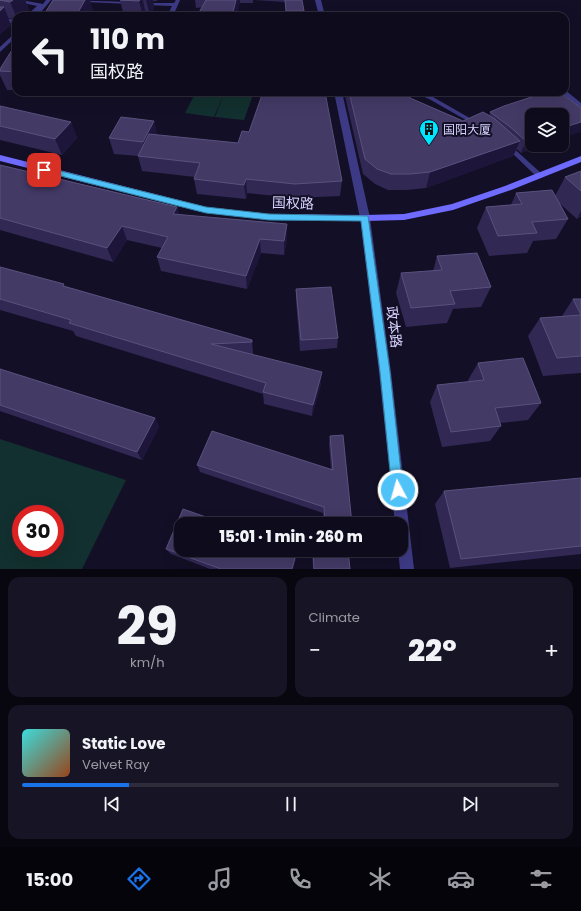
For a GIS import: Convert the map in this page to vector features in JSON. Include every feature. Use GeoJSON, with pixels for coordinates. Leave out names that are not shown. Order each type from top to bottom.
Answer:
{"type":"FeatureCollection","features":[{"type":"Feature","properties":{"kind":"street"},"geometry":{"type":"LineString","coordinates":[[318,0],[321,12]]}},
{"type":"Feature","properties":{"kind":"street","name":"政本路"},"geometry":{"type":"LineString","coordinates":[[339,96],[365,218],[408,569]]}},
{"type":"Feature","properties":{"kind":"street","name":"国权路"},"geometry":{"type":"LineString","coordinates":[[0,158],[206,210],[269,217],[365,218],[404,217],[452,207],[508,188],[581,159]]}},
{"type":"Feature","properties":{"kind":"lane"},"geometry":{"type":"LineString","coordinates":[[12,0],[41,5],[33,12]]}},
{"type":"Feature","properties":{"kind":"lane"},"geometry":{"type":"LineString","coordinates":[[38,12],[50,0]]}},
{"type":"Feature","properties":{"kind":"lane"},"geometry":{"type":"LineString","coordinates":[[62,0],[177,3],[172,12]]}},
{"type":"Feature","properties":{"kind":"lane"},"geometry":{"type":"LineString","coordinates":[[0,19],[12,21]]}},
{"type":"Feature","properties":{"kind":"lane"},"geometry":{"type":"LineString","coordinates":[[0,50],[12,38]]}},
{"type":"Feature","properties":{"kind":"lane"},"geometry":{"type":"LineString","coordinates":[[426,96],[482,127]]}},
{"type":"Feature","properties":{"kind":"lane"},"geometry":{"type":"LineString","coordinates":[[569,96],[581,106]]}},
{"type":"Feature","properties":{"kind":"lane"},"geometry":{"type":"LineString","coordinates":[[502,140],[540,176]]}},
{"type":"Feature","properties":{"kind":"green space"},"geometry":{"type":"Polygon","coordinates":[[[194,96],[223,96],[214,117],[185,113],[194,96]]]}},
{"type":"Feature","properties":{"kind":"green space"},"geometry":{"type":"Polygon","coordinates":[[[223,96],[253,96],[244,120],[215,117],[223,96]]]}},
{"type":"Feature","properties":{"kind":"green space"},"geometry":{"type":"Polygon","coordinates":[[[0,439],[126,480],[82,569],[0,569],[0,439]]]}},
{"type":"Feature","properties":{"kind":"building"},"geometry":{"type":"Polygon","coordinates":[[[0,0],[13,0],[10,2],[0,0]]]}},
{"type":"Feature","properties":{"kind":"building"},"geometry":{"type":"Polygon","coordinates":[[[53,0],[85,0],[78,12],[46,12],[53,0]]]}},
{"type":"Feature","properties":{"kind":"building"},"geometry":{"type":"Polygon","coordinates":[[[206,0],[236,0],[233,12],[199,12],[206,0]]]}},
{"type":"Feature","properties":{"kind":"building"},"geometry":{"type":"Polygon","coordinates":[[[285,0],[302,0],[304,11],[286,11],[285,0]]]}},
{"type":"Feature","properties":{"kind":"building"},"geometry":{"type":"Polygon","coordinates":[[[12,50],[12,72],[0,71],[12,50]]]}},
{"type":"Feature","properties":{"kind":"building"},"geometry":{"type":"Polygon","coordinates":[[[262,96],[326,96],[342,181],[295,184],[246,179],[244,185],[194,179],[200,163],[138,156],[149,134],[238,143],[242,131],[249,132],[262,96]]]}},
{"type":"Feature","properties":{"kind":"building","name":"国阳大厦"},"geometry":{"type":"Polygon","coordinates":[[[350,96],[409,96],[410,98],[463,121],[483,112],[495,119],[520,141],[430,172],[391,174],[377,169],[365,159],[350,96]]]}},
{"type":"Feature","properties":{"kind":"building"},"geometry":{"type":"Polygon","coordinates":[[[535,96],[565,96],[581,108],[581,122],[569,126],[569,108],[525,108],[525,140],[490,112],[535,96]]]}},
{"type":"Feature","properties":{"kind":"building"},"geometry":{"type":"Polygon","coordinates":[[[0,106],[71,122],[55,139],[0,126],[0,106]]]}},
{"type":"Feature","properties":{"kind":"building"},"geometry":{"type":"Polygon","coordinates":[[[121,117],[154,121],[143,142],[109,138],[121,117]]]}},
{"type":"Feature","properties":{"kind":"building"},"geometry":{"type":"Polygon","coordinates":[[[0,165],[177,207],[173,214],[287,224],[284,241],[260,239],[246,276],[157,257],[168,237],[122,226],[107,248],[0,218],[0,165]]]}},
{"type":"Feature","properties":{"kind":"building"},"geometry":{"type":"Polygon","coordinates":[[[581,171],[581,191],[565,177],[581,171]]]}},
{"type":"Feature","properties":{"kind":"building"},"geometry":{"type":"Polygon","coordinates":[[[552,190],[568,219],[532,222],[537,233],[498,236],[486,207],[522,204],[516,193],[552,190]]]}},
{"type":"Feature","properties":{"kind":"building"},"geometry":{"type":"Polygon","coordinates":[[[477,253],[491,287],[450,291],[455,304],[411,308],[401,273],[442,270],[437,256],[477,253]]]}},
{"type":"Feature","properties":{"kind":"building"},"geometry":{"type":"Polygon","coordinates":[[[0,267],[64,284],[63,286],[252,340],[252,342],[211,344],[322,372],[313,405],[263,392],[266,383],[69,323],[71,320],[0,299],[0,267]]]}},
{"type":"Feature","properties":{"kind":"building"},"geometry":{"type":"Polygon","coordinates":[[[331,287],[338,338],[301,340],[296,289],[331,287]]]}},
{"type":"Feature","properties":{"kind":"building"},"geometry":{"type":"Polygon","coordinates":[[[573,299],[581,299],[581,315],[573,299]]]}},
{"type":"Feature","properties":{"kind":"building"},"geometry":{"type":"Polygon","coordinates":[[[581,315],[581,356],[557,358],[540,318],[581,315]]]}},
{"type":"Feature","properties":{"kind":"building"},"geometry":{"type":"Polygon","coordinates":[[[523,358],[541,403],[495,408],[501,426],[451,432],[437,385],[484,380],[478,363],[523,358]]]}},
{"type":"Feature","properties":{"kind":"building"},"geometry":{"type":"Polygon","coordinates":[[[0,369],[155,418],[137,452],[0,405],[0,369]]]}},
{"type":"Feature","properties":{"kind":"building"},"geometry":{"type":"Polygon","coordinates":[[[212,431],[333,470],[330,436],[343,435],[351,517],[325,517],[324,507],[197,465],[212,431]]]}},
{"type":"Feature","properties":{"kind":"building"},"geometry":{"type":"Polygon","coordinates":[[[581,478],[581,546],[461,559],[444,491],[581,478]]]}},
{"type":"Feature","properties":{"kind":"building"},"geometry":{"type":"Polygon","coordinates":[[[183,509],[206,517],[180,517],[183,509]]]}},
{"type":"Feature","properties":{"kind":"building"},"geometry":{"type":"Polygon","coordinates":[[[174,530],[174,552],[166,549],[174,530]]]}},
{"type":"Feature","properties":{"kind":"building"},"geometry":{"type":"Polygon","coordinates":[[[188,557],[295,557],[292,569],[221,569],[188,557]]]}},
{"type":"Feature","properties":{"kind":"building"},"geometry":{"type":"Polygon","coordinates":[[[313,557],[349,557],[350,569],[314,569],[313,557]]]}},
{"type":"Feature","properties":{"kind":"place","name":"国阳大厦"},"geometry":{"type":"Point","coordinates":[429,146]}},
{"type":"Feature","properties":{"kind":"route"},"geometry":{"type":"LineString","coordinates":[[44,170],[206,210],[269,217],[365,218],[385,372],[398,490]]}}]}
